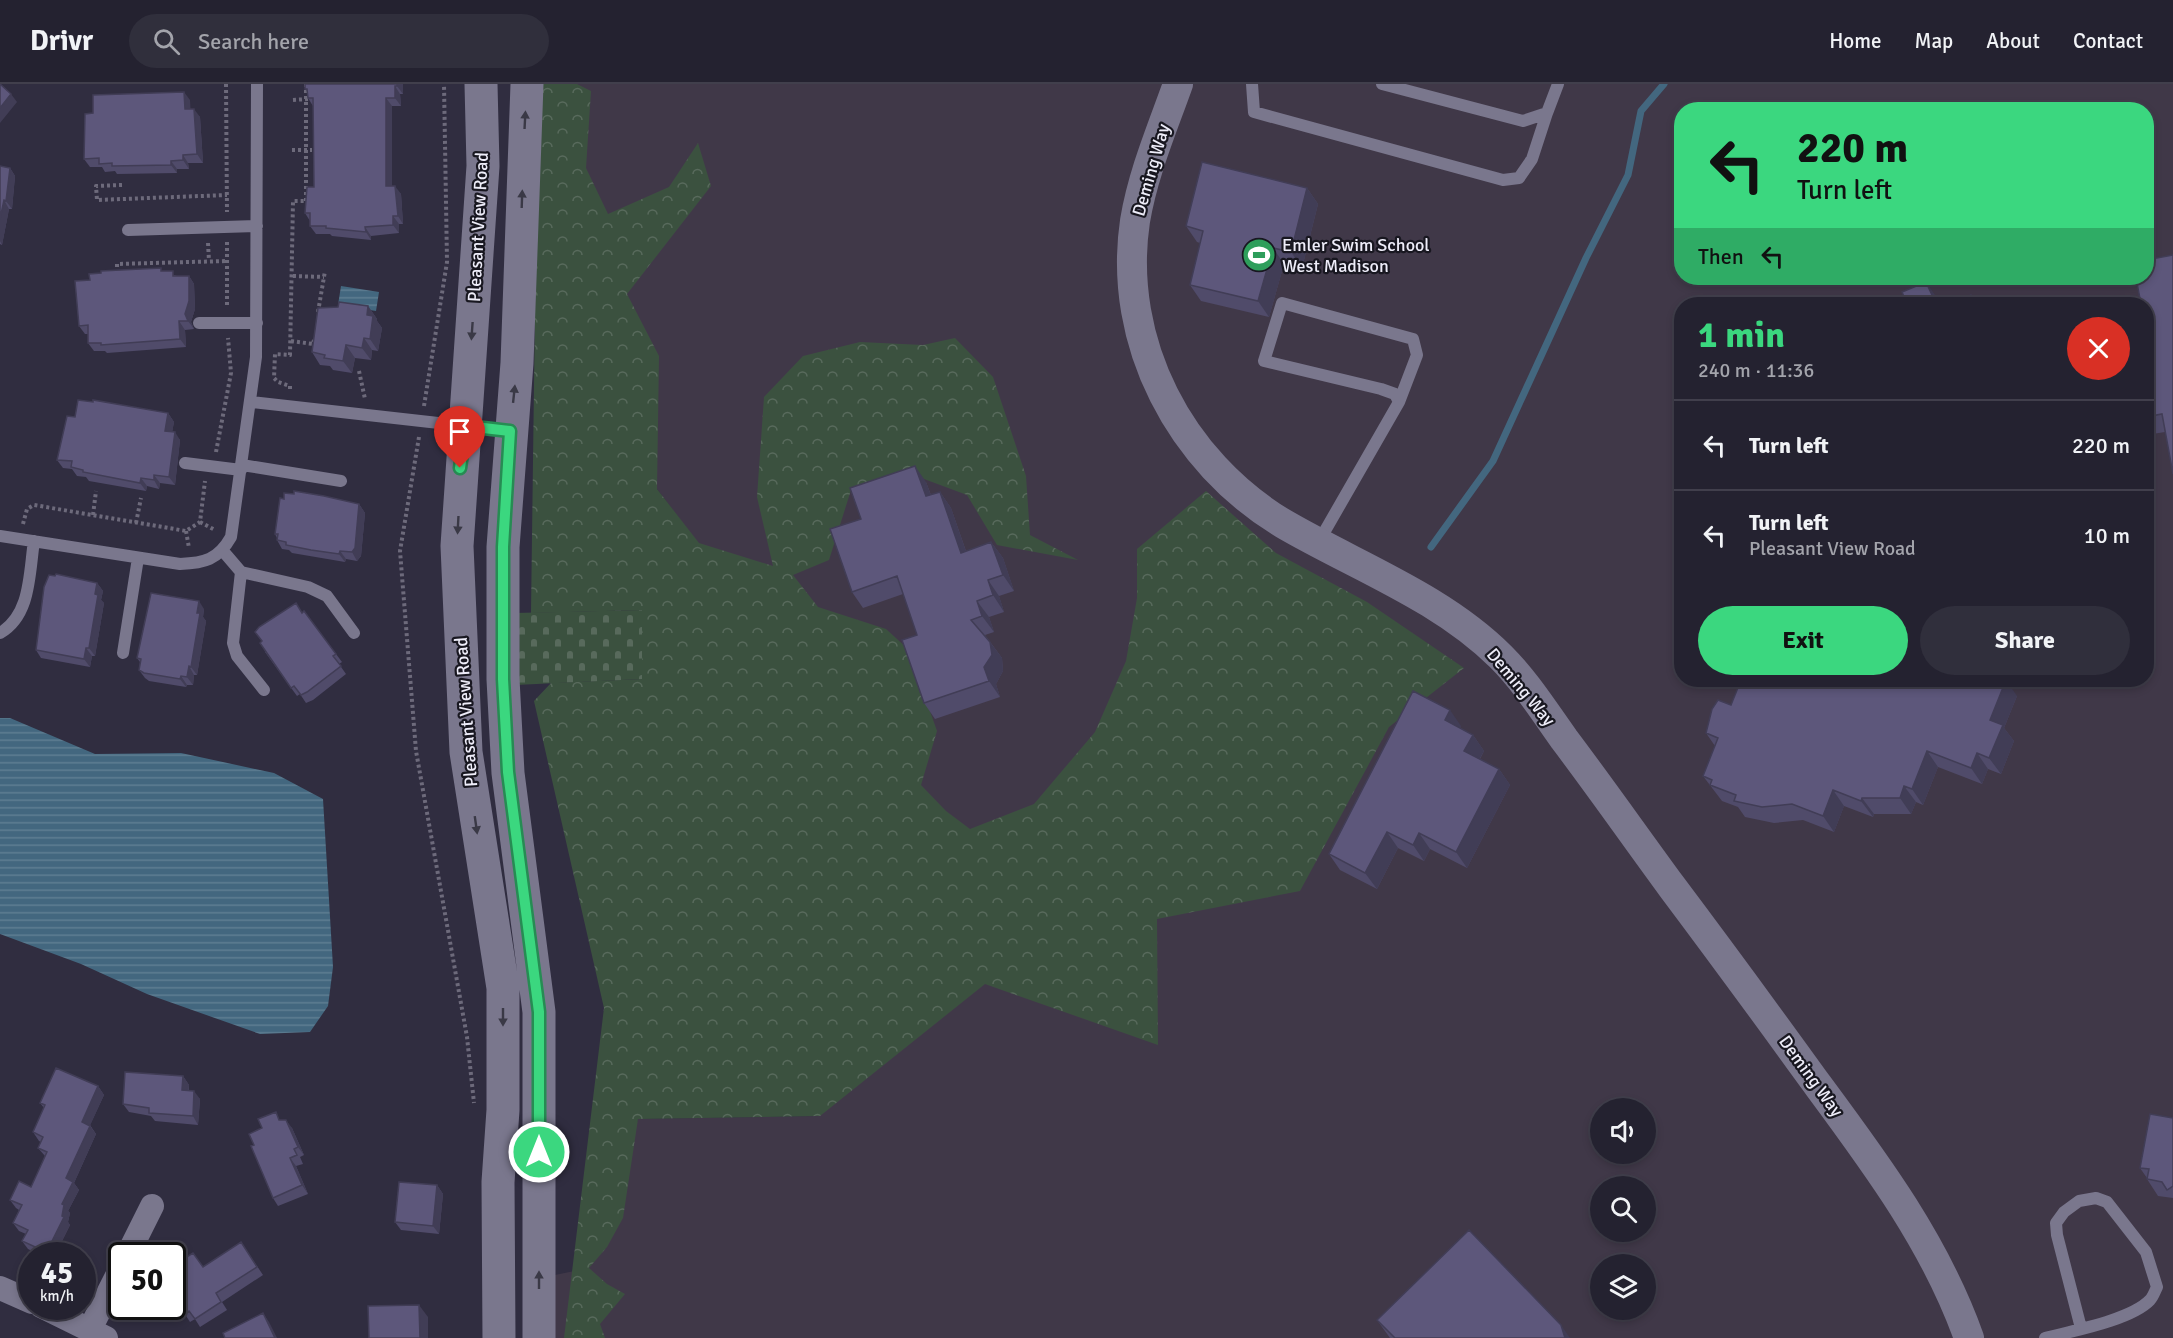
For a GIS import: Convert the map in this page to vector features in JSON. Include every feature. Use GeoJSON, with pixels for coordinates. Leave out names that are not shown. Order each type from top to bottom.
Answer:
{"type":"FeatureCollection","features":[{"type":"Feature","properties":{"kind":"main road","name":"Pleasant View Road"},"geometry":{"type":"LineString","coordinates":[[481,84],[483,166],[466,426],[460,468],[457,546],[466,752],[503,988],[503,1110],[498,1182],[500,1338]]}},
{"type":"Feature","properties":{"kind":"main road"},"geometry":{"type":"LineString","coordinates":[[527,84],[517,363],[510,431],[503,547],[503,679],[508,772],[539,1012],[539,1338]]}},
{"type":"Feature","properties":{"kind":"street","name":"Deming Way"},"geometry":{"type":"LineString","coordinates":[[1178,84],[1151,156],[1135,224],[1132,255],[1134,300],[1149,358],[1162,393],[1176,420],[1205,458],[1252,502],[1318,543],[1441,610],[1502,657],[1727,960],[1912,1217],[1945,1279],[1969,1338]]}},
{"type":"Feature","properties":{"kind":"street"},"geometry":{"type":"LineString","coordinates":[[134,1242],[152,1206]]}},
{"type":"Feature","properties":{"kind":"street"},"geometry":{"type":"LineString","coordinates":[[0,1288],[18,1296]]}},
{"type":"Feature","properties":{"kind":"street"},"geometry":{"type":"LineString","coordinates":[[70,1320],[98,1334],[108,1306]]}},
{"type":"Feature","properties":{"kind":"lane"},"geometry":{"type":"LineString","coordinates":[[0,536],[180,564],[201,563],[223,551],[231,537],[252,402],[257,323],[257,84]]}},
{"type":"Feature","properties":{"kind":"lane"},"geometry":{"type":"LineString","coordinates":[[1252,84],[1254,112],[1503,180],[1519,178],[1532,159],[1558,84]]}},
{"type":"Feature","properties":{"kind":"lane"},"geometry":{"type":"LineString","coordinates":[[1382,84],[1523,121],[1547,113]]}},
{"type":"Feature","properties":{"kind":"lane"},"geometry":{"type":"LineString","coordinates":[[128,230],[257,226]]}},
{"type":"Feature","properties":{"kind":"lane"},"geometry":{"type":"LineString","coordinates":[[1318,543],[1399,402],[1417,355],[1413,339],[1282,303],[1264,361],[1381,389],[1395,394],[1399,402]]}},
{"type":"Feature","properties":{"kind":"lane"},"geometry":{"type":"LineString","coordinates":[[199,323],[257,323]]}},
{"type":"Feature","properties":{"kind":"lane"},"geometry":{"type":"LineString","coordinates":[[252,402],[510,431]]}},
{"type":"Feature","properties":{"kind":"lane"},"geometry":{"type":"LineString","coordinates":[[185,463],[341,481]]}},
{"type":"Feature","properties":{"kind":"lane"},"geometry":{"type":"LineString","coordinates":[[0,633],[10,627],[19,616],[25,601],[34,541]]}},
{"type":"Feature","properties":{"kind":"lane"},"geometry":{"type":"LineString","coordinates":[[223,551],[241,572],[308,587],[327,596],[354,633]]}},
{"type":"Feature","properties":{"kind":"lane"},"geometry":{"type":"LineString","coordinates":[[123,653],[138,558]]}},
{"type":"Feature","properties":{"kind":"lane"},"geometry":{"type":"LineString","coordinates":[[241,572],[234,643],[237,656],[264,690]]}},
{"type":"Feature","properties":{"kind":"lane"},"geometry":{"type":"LineString","coordinates":[[2045,1338],[2081,1328],[2129,1313],[2150,1300],[2157,1287],[2146,1252],[2107,1202],[2096,1198],[2079,1201],[2064,1212],[2056,1223],[2057,1235],[2081,1328]]}},
{"type":"Feature","properties":{"kind":"path"},"geometry":{"type":"LineString","coordinates":[[226,84],[227,214]]}},
{"type":"Feature","properties":{"kind":"path"},"geometry":{"type":"LineString","coordinates":[[301,392],[290,390],[290,386],[274,378],[275,354],[290,355],[293,201],[309,201],[306,84]]}},
{"type":"Feature","properties":{"kind":"path"},"geometry":{"type":"LineString","coordinates":[[412,404],[424,406],[447,262],[444,84]]}},
{"type":"Feature","properties":{"kind":"path"},"geometry":{"type":"LineString","coordinates":[[293,100],[312,99]]}},
{"type":"Feature","properties":{"kind":"path"},"geometry":{"type":"LineString","coordinates":[[292,150],[312,150]]}},
{"type":"Feature","properties":{"kind":"path"},"geometry":{"type":"LineString","coordinates":[[122,185],[96,186],[96,200],[227,195]]}},
{"type":"Feature","properties":{"kind":"path"},"geometry":{"type":"LineString","coordinates":[[22,528],[27,509],[34,505],[186,531],[200,522],[206,479],[213,466],[231,373],[227,323],[227,242],[208,243],[209,261]]}},
{"type":"Feature","properties":{"kind":"path"},"geometry":{"type":"LineString","coordinates":[[117,277],[117,264],[227,261]]}},
{"type":"Feature","properties":{"kind":"path"},"geometry":{"type":"LineString","coordinates":[[293,276],[324,274],[317,321]]}},
{"type":"Feature","properties":{"kind":"path"},"geometry":{"type":"LineString","coordinates":[[291,341],[313,344],[315,332]]}},
{"type":"Feature","properties":{"kind":"path"},"geometry":{"type":"LineString","coordinates":[[359,371],[365,399]]}},
{"type":"Feature","properties":{"kind":"path"},"geometry":{"type":"LineString","coordinates":[[354,398],[377,400]]}},
{"type":"Feature","properties":{"kind":"path"},"geometry":{"type":"LineString","coordinates":[[420,434],[400,551],[416,751],[467,1037],[474,1110]]}},
{"type":"Feature","properties":{"kind":"path"},"geometry":{"type":"LineString","coordinates":[[93,515],[96,491]]}},
{"type":"Feature","properties":{"kind":"path"},"geometry":{"type":"LineString","coordinates":[[136,523],[141,498]]}},
{"type":"Feature","properties":{"kind":"path"},"geometry":{"type":"LineString","coordinates":[[200,522],[216,531]]}},
{"type":"Feature","properties":{"kind":"path"},"geometry":{"type":"LineString","coordinates":[[186,531],[190,549]]}},
{"type":"Feature","properties":{"kind":"shaded area"},"geometry":{"type":"Polygon","coordinates":[[[525,84],[2173,84],[2173,1338],[551,1338],[555,1275],[589,1268],[638,1119],[820,1116],[736,593],[657,489],[525,84]]]}},
{"type":"Feature","properties":{"kind":"green space"},"geometry":{"type":"Polygon","coordinates":[[[538,84],[577,84],[591,91],[586,168],[608,214],[669,187],[698,143],[711,186],[627,294],[659,356],[657,489],[699,543],[773,566],[757,497],[764,397],[803,356],[860,342],[923,345],[955,338],[993,377],[1026,476],[1030,535],[1078,560],[997,545],[967,495],[908,473],[851,490],[829,560],[793,575],[818,607],[886,629],[908,649],[937,731],[921,785],[946,811],[970,829],[1034,804],[1095,732],[1126,661],[1137,598],[1137,549],[1206,491],[1276,553],[1367,602],[1464,668],[1389,727],[1300,891],[1157,919],[1158,1045],[985,984],[820,1116],[638,1119],[623,1218],[607,1247],[589,1268],[607,1284],[625,1294],[600,1324],[605,1338],[564,1338],[604,1008],[534,701],[551,683],[642,679],[642,610],[531,613],[538,84]]]}},
{"type":"Feature","properties":{"kind":"green space"},"geometry":{"type":"Polygon","coordinates":[[[642,610],[642,679],[515,685],[515,613],[642,610]]]}},
{"type":"Feature","properties":{"kind":"water"},"geometry":{"type":"Polygon","coordinates":[[[341,286],[379,292],[376,311],[338,305],[341,286]]]}},
{"type":"Feature","properties":{"kind":"water"},"geometry":{"type":"Polygon","coordinates":[[[0,718],[10,718],[95,754],[181,753],[274,773],[323,799],[333,967],[328,1006],[310,1032],[260,1034],[147,994],[81,964],[0,934],[0,718]]]}},
{"type":"Feature","properties":{"kind":"building"},"geometry":{"type":"Polygon","coordinates":[[[0,84],[11,94],[0,108],[0,84]]]}},
{"type":"Feature","properties":{"kind":"building"},"geometry":{"type":"Polygon","coordinates":[[[305,84],[397,84],[395,98],[386,98],[386,186],[395,186],[398,216],[393,216],[393,225],[365,227],[366,232],[310,226],[310,213],[305,213],[307,187],[314,187],[313,98],[308,98],[305,84]]]}},
{"type":"Feature","properties":{"kind":"building"},"geometry":{"type":"Polygon","coordinates":[[[184,92],[185,109],[194,109],[197,154],[183,155],[183,160],[171,161],[171,165],[112,166],[112,163],[99,164],[99,158],[84,159],[85,114],[93,113],[93,95],[184,92]]]}},
{"type":"Feature","properties":{"kind":"building","name":"Emler Swim School West Madison"},"geometry":{"type":"Polygon","coordinates":[[[1202,162],[1307,188],[1291,252],[1273,248],[1258,301],[1190,285],[1203,231],[1186,226],[1202,162]]]}},
{"type":"Feature","properties":{"kind":"building"},"geometry":{"type":"Polygon","coordinates":[[[0,166],[10,168],[6,201],[4,200],[0,219],[0,166]]]}},
{"type":"Feature","properties":{"kind":"building"},"geometry":{"type":"Polygon","coordinates":[[[2173,255],[2173,474],[2162,414],[2154,416],[2154,297],[2140,297],[2137,285],[2154,285],[2154,259],[2173,255]]]}},
{"type":"Feature","properties":{"kind":"building"},"geometry":{"type":"Polygon","coordinates":[[[161,268],[161,271],[173,271],[173,276],[189,276],[189,301],[185,314],[188,321],[179,321],[180,339],[101,345],[101,343],[88,343],[88,325],[79,326],[75,281],[90,280],[89,274],[101,273],[101,271],[161,268]]]}},
{"type":"Feature","properties":{"kind":"building"},"geometry":{"type":"Polygon","coordinates":[[[1919,285],[1927,285],[1933,297],[1904,297],[1902,292],[1919,285]]]}},
{"type":"Feature","properties":{"kind":"building"},"geometry":{"type":"Polygon","coordinates":[[[339,302],[368,306],[367,315],[373,316],[370,339],[364,338],[362,348],[346,345],[343,361],[324,358],[325,355],[312,352],[318,308],[338,307],[339,302]]]}},
{"type":"Feature","properties":{"kind":"building"},"geometry":{"type":"Polygon","coordinates":[[[78,400],[93,402],[93,400],[168,413],[165,431],[175,432],[169,477],[154,475],[154,480],[141,478],[140,483],[83,472],[83,470],[71,467],[72,461],[57,460],[67,416],[75,417],[78,400]]]}},
{"type":"Feature","properties":{"kind":"building"},"geometry":{"type":"Polygon","coordinates":[[[915,466],[926,496],[940,492],[961,553],[991,542],[1003,575],[988,580],[993,595],[977,601],[982,616],[971,620],[990,642],[992,655],[984,667],[989,681],[924,703],[902,640],[917,635],[897,576],[852,592],[830,529],[861,519],[850,488],[915,466]]]}},
{"type":"Feature","properties":{"kind":"building"},"geometry":{"type":"Polygon","coordinates":[[[294,491],[359,504],[355,548],[352,552],[340,551],[339,554],[311,550],[286,545],[286,542],[277,540],[278,534],[275,534],[280,498],[284,499],[284,493],[294,494],[294,491]]]}},
{"type":"Feature","properties":{"kind":"building"},"geometry":{"type":"Polygon","coordinates":[[[56,574],[97,583],[95,594],[98,595],[89,648],[86,648],[84,659],[36,650],[44,587],[49,575],[55,576],[56,574]]]}},
{"type":"Feature","properties":{"kind":"building"},"geometry":{"type":"Polygon","coordinates":[[[151,593],[199,601],[197,613],[200,613],[191,667],[189,666],[187,677],[181,676],[180,679],[144,673],[139,670],[141,659],[137,658],[151,593]]]}},
{"type":"Feature","properties":{"kind":"building"},"geometry":{"type":"Polygon","coordinates":[[[296,603],[336,654],[333,656],[341,666],[301,695],[294,686],[291,688],[255,632],[296,603]]]}},
{"type":"Feature","properties":{"kind":"building"},"geometry":{"type":"Polygon","coordinates":[[[1738,687],[2003,687],[1990,720],[2003,725],[1989,758],[1977,753],[1971,768],[1927,751],[1912,789],[1904,786],[1900,798],[1862,798],[1861,801],[1833,790],[1823,816],[1792,804],[1762,807],[1734,801],[1736,795],[1710,785],[1712,780],[1703,776],[1718,738],[1706,733],[1712,709],[1718,700],[1731,705],[1738,687]]]}},
{"type":"Feature","properties":{"kind":"building"},"geometry":{"type":"Polygon","coordinates":[[[1413,691],[1450,710],[1445,720],[1473,735],[1464,751],[1499,769],[1456,852],[1419,833],[1413,845],[1387,832],[1365,873],[1329,854],[1413,691]]]}},
{"type":"Feature","properties":{"kind":"building"},"geometry":{"type":"Polygon","coordinates":[[[56,1068],[98,1086],[82,1122],[90,1126],[66,1178],[73,1182],[62,1204],[64,1205],[62,1216],[64,1217],[52,1242],[24,1242],[22,1241],[28,1230],[13,1223],[22,1205],[10,1200],[19,1181],[31,1187],[47,1152],[38,1148],[43,1137],[33,1132],[45,1105],[40,1103],[56,1068]]]}},
{"type":"Feature","properties":{"kind":"building"},"geometry":{"type":"Polygon","coordinates":[[[125,1072],[183,1076],[182,1090],[194,1091],[193,1116],[149,1113],[149,1108],[123,1104],[125,1072]]]}},
{"type":"Feature","properties":{"kind":"building"},"geometry":{"type":"Polygon","coordinates":[[[276,1112],[279,1120],[286,1120],[298,1147],[294,1149],[297,1155],[290,1158],[302,1185],[273,1198],[251,1146],[254,1145],[249,1134],[262,1128],[258,1119],[276,1112]]]}},
{"type":"Feature","properties":{"kind":"building"},"geometry":{"type":"Polygon","coordinates":[[[2150,1114],[2173,1118],[2173,1186],[2167,1190],[2162,1182],[2147,1179],[2149,1169],[2140,1168],[2150,1114]]]}},
{"type":"Feature","properties":{"kind":"building"},"geometry":{"type":"Polygon","coordinates":[[[399,1182],[437,1185],[433,1226],[395,1222],[399,1182]]]}},
{"type":"Feature","properties":{"kind":"building"},"geometry":{"type":"Polygon","coordinates":[[[1469,1230],[1561,1325],[1565,1338],[1395,1338],[1377,1320],[1469,1230]]]}},
{"type":"Feature","properties":{"kind":"building"},"geometry":{"type":"Polygon","coordinates":[[[241,1242],[257,1267],[216,1293],[221,1302],[195,1319],[189,1311],[186,1313],[186,1257],[193,1253],[203,1267],[241,1242]]]}},
{"type":"Feature","properties":{"kind":"building"},"geometry":{"type":"Polygon","coordinates":[[[419,1305],[420,1338],[369,1338],[368,1306],[419,1305]]]}},
{"type":"Feature","properties":{"kind":"building"},"geometry":{"type":"Polygon","coordinates":[[[263,1313],[275,1338],[225,1338],[223,1333],[263,1313]]]}},
{"type":"Feature","properties":{"kind":"waterway"},"geometry":{"type":"LineString","coordinates":[[1431,547],[1493,461],[1586,258],[1628,175],[1641,111],[1664,84]]}},
{"type":"Feature","properties":{"kind":"place","name":"Emler Swim School West Madison"},"geometry":{"type":"Point","coordinates":[1259,255]}},
{"type":"Feature","properties":{"kind":"route"},"geometry":{"type":"LineString","coordinates":[[460,468],[466,426],[510,431],[503,547],[503,679],[508,772],[539,1012],[539,1152]]}}]}
